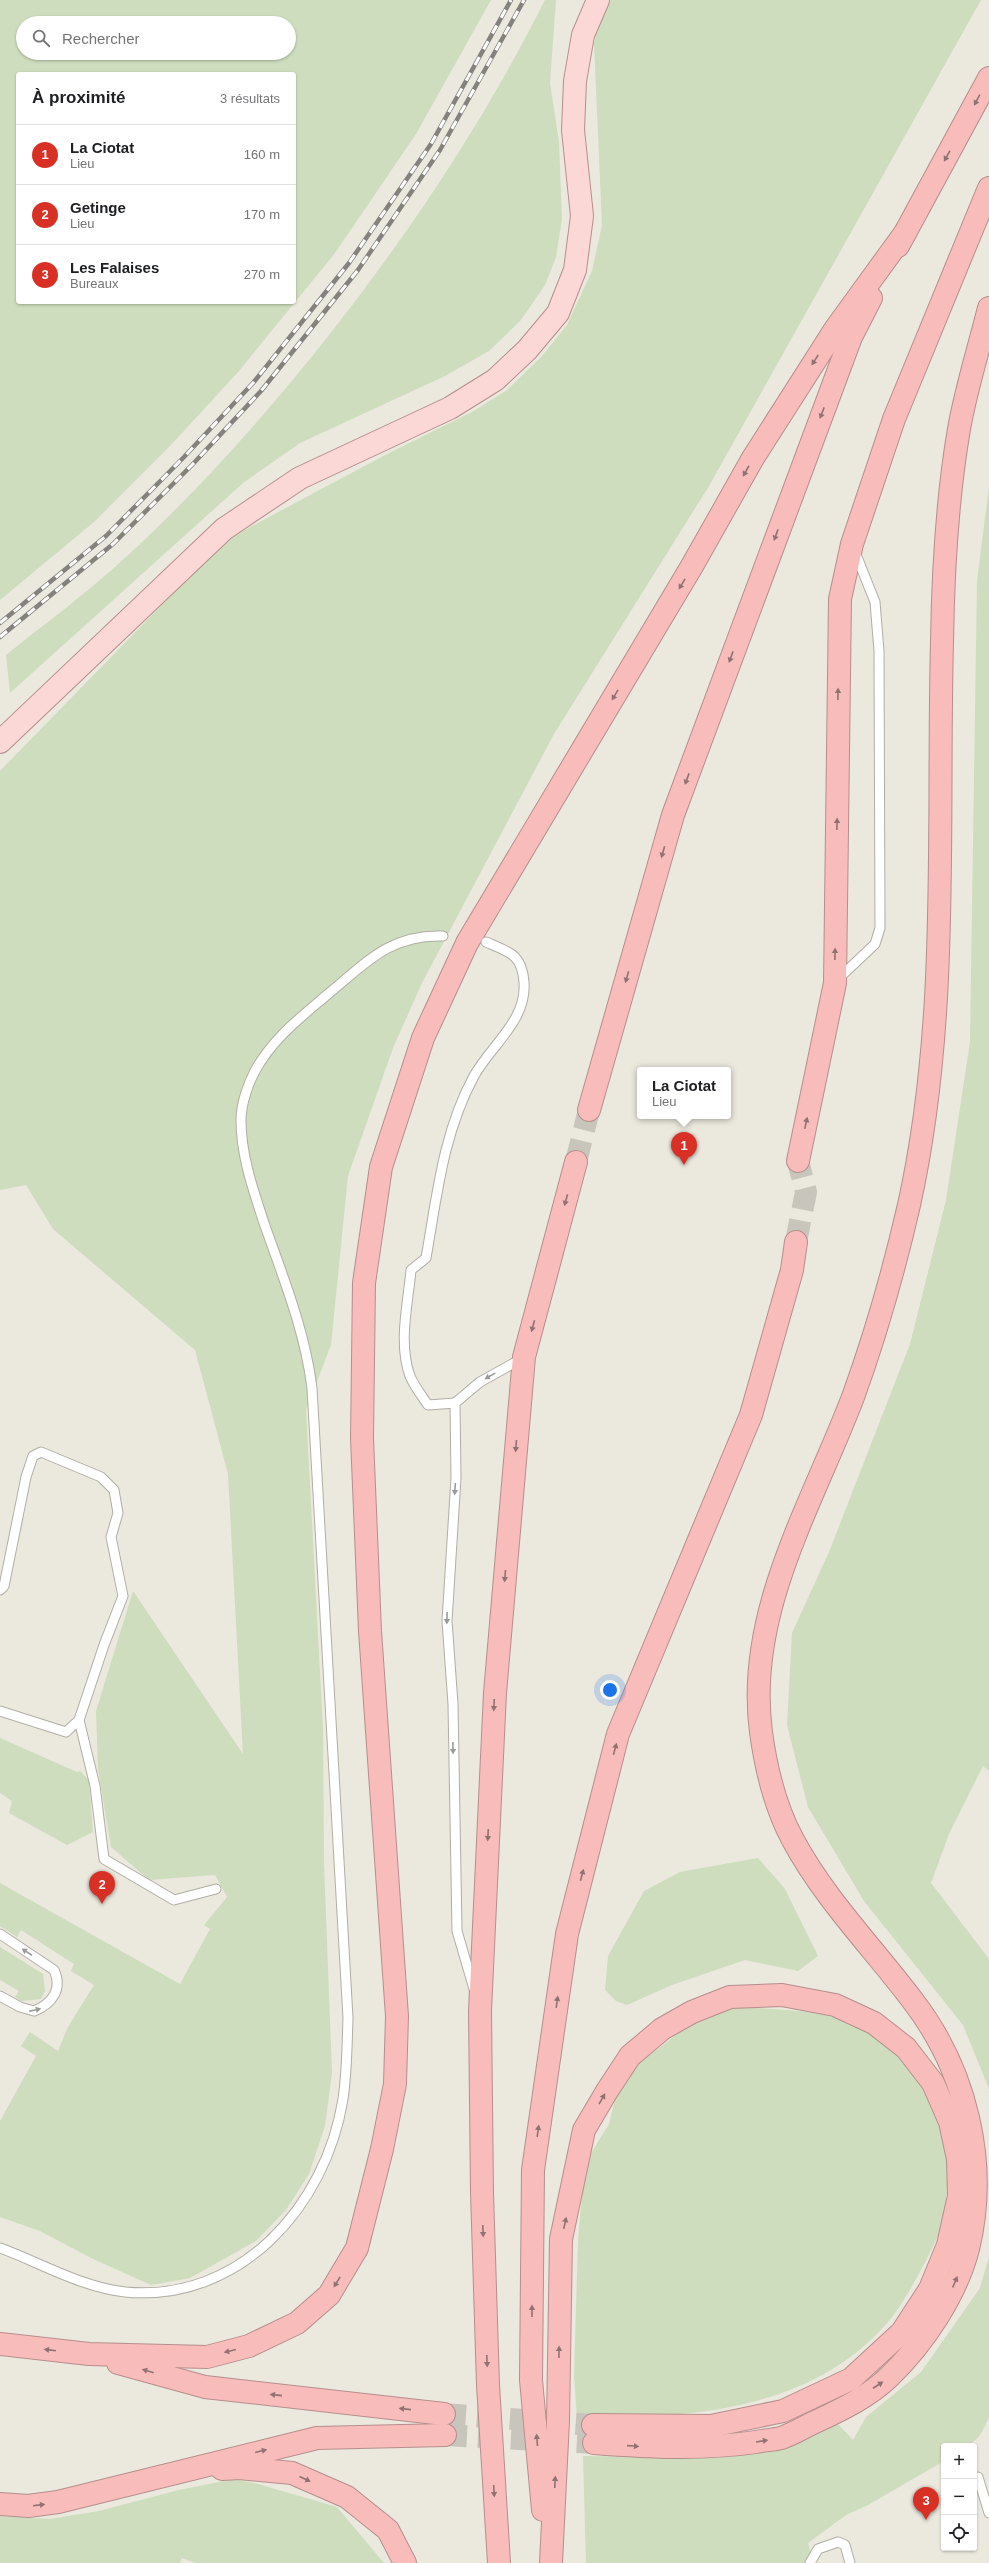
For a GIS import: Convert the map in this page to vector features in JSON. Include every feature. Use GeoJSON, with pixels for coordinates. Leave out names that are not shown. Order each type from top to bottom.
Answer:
{"type":"FeatureCollection","features":[{"type":"Feature","properties":{"kind":"highway"},"geometry":{"type":"LineString","coordinates":[[589,1110],[674,815],[850,338],[905,232],[989,78]]}},
{"type":"Feature","properties":{"kind":"highway"},"geometry":{"type":"LineString","coordinates":[[798,1161],[835,983],[840,599],[852,544],[894,419],[989,188]]}},
{"type":"Feature","properties":{"kind":"highway"},"geometry":{"type":"LineString","coordinates":[[0,2344],[89,2354],[207,2357],[249,2346],[297,2323],[329,2295],[357,2248],[382,2149],[395,2084],[397,2016],[370,1631],[362,1438],[364,1283],[381,1167],[423,1038],[467,943],[692,566],[753,458],[836,328],[905,232]]}},
{"type":"Feature","properties":{"kind":"highway"},"geometry":{"type":"LineString","coordinates":[[551,2563],[558,2421],[561,2239],[584,2130],[630,2056],[662,2028],[692,2012],[730,1997],[782,1995],[835,2005],[874,2023],[906,2048],[933,2083],[950,2122],[958,2159],[959,2196],[948,2245],[930,2289],[902,2332],[851,2379],[783,2412],[711,2426],[593,2434],[662,2448],[720,2447],[781,2438],[840,2411],[887,2380],[921,2340],[949,2295],[968,2252],[978,2196],[975,2145],[964,2098],[943,2047],[916,2004],[846,1919],[793,1840],[773,1792],[760,1728],[760,1654],[785,1558],[852,1401],[884,1308],[910,1200],[926,1113],[935,1043],[942,639],[950,505],[959,428],[989,308]]}},
{"type":"Feature","properties":{"kind":"highway"},"geometry":{"type":"LineString","coordinates":[[499,2563],[488,2377],[482,2192],[480,2011],[495,1692],[524,1357],[576,1162]]}},
{"type":"Feature","properties":{"kind":"highway"},"geometry":{"type":"LineString","coordinates":[[547,2563],[531,2380],[533,2170],[567,1934],[618,1734],[751,1415],[792,1270],[796,1242]]}},
{"type":"Feature","properties":{"kind":"highway"},"geometry":{"type":"LineString","coordinates":[[89,2354],[205,2387],[444,2414]]}},
{"type":"Feature","properties":{"kind":"highway"},"geometry":{"type":"LineString","coordinates":[[0,2504],[28,2506],[58,2502],[317,2438],[445,2435]]}},
{"type":"Feature","properties":{"kind":"highway"},"geometry":{"type":"LineString","coordinates":[[183,2471],[239,2468],[292,2473],[353,2502],[388,2530],[405,2563]]}},
{"type":"Feature","properties":{"kind":"main road"},"geometry":{"type":"LineString","coordinates":[[0,742],[224,529],[300,478],[450,408],[495,380],[527,350],[558,313],[575,270],[582,216],[573,130],[575,81],[584,35],[598,0]]}},
{"type":"Feature","properties":{"kind":"lane"},"geometry":{"type":"LineString","coordinates":[[835,983],[875,944],[880,928],[879,651],[875,602],[852,544]]}},
{"type":"Feature","properties":{"kind":"lane"},"geometry":{"type":"LineString","coordinates":[[0,2248],[94,2285],[125,2292],[155,2293],[185,2288],[211,2280],[234,2269],[264,2247],[302,2205],[320,2172],[334,2134],[343,2100],[348,2018],[312,1388],[301,1330],[248,1173],[241,1118],[246,1096],[256,1070],[286,1029],[380,952],[408,938],[421,935],[443,936]]}},
{"type":"Feature","properties":{"kind":"lane"},"geometry":{"type":"LineString","coordinates":[[486,942],[514,954],[520,964],[524,983],[521,1006],[512,1026],[491,1051],[474,1076],[445,1145],[426,1258],[411,1270],[404,1338],[405,1354],[411,1377],[428,1405],[455,1403],[480,1382],[524,1357]]}},
{"type":"Feature","properties":{"kind":"lane"},"geometry":{"type":"LineString","coordinates":[[455,1403],[456,1478],[447,1621],[453,1704],[457,1931],[480,2011]]}},
{"type":"Feature","properties":{"kind":"lane"},"geometry":{"type":"LineString","coordinates":[[0,1590],[4,1586],[26,1477],[33,1456],[41,1452],[102,1477],[114,1490],[118,1513],[111,1537],[123,1596],[104,1645],[79,1720],[66,1732],[0,1711]]}},
{"type":"Feature","properties":{"kind":"lane"},"geometry":{"type":"LineString","coordinates":[[79,1720],[95,1786],[104,1859],[174,1900],[216,1889]]}},
{"type":"Feature","properties":{"kind":"lane"},"geometry":{"type":"LineString","coordinates":[[0,1934],[54,1970],[57,1990],[50,2003],[43,2008],[28,2011],[0,1996]]}},
{"type":"Feature","properties":{"kind":"lane"},"geometry":{"type":"LineString","coordinates":[[978,2477],[989,2513]]}},
{"type":"Feature","properties":{"kind":"lane"},"geometry":{"type":"LineString","coordinates":[[810,2563],[818,2549],[838,2542],[844,2545],[850,2563]]}},
{"type":"Feature","properties":{"kind":"green space"},"geometry":{"type":"Polygon","coordinates":[[[0,0],[491,0],[416,134],[335,253],[296,301],[296,72],[16,72],[16,304],[294,304],[239,371],[171,445],[94,522],[0,600],[0,0]]]}},
{"type":"Feature","properties":{"kind":"green space"},"geometry":{"type":"Polygon","coordinates":[[[545,0],[556,0],[550,83],[559,142],[562,219],[556,257],[545,285],[521,320],[489,351],[445,376],[300,443],[243,483],[10,693],[6,655],[112,570],[177,508],[250,430],[318,349],[350,308],[411,224],[468,137],[521,46],[545,0]]]}},
{"type":"Feature","properties":{"kind":"green space"},"geometry":{"type":"Polygon","coordinates":[[[606,0],[981,0],[709,486],[554,734],[422,983],[393,1048],[348,1176],[331,1345],[306,1410],[323,1729],[324,1863],[332,2073],[325,2126],[309,2174],[286,2210],[256,2241],[190,2278],[151,2285],[91,2258],[40,2231],[0,2217],[0,2121],[36,2056],[21,2046],[30,2032],[58,2051],[68,2027],[94,1985],[71,1971],[74,1964],[21,1930],[17,1937],[0,1926],[0,1883],[180,1984],[210,1929],[204,1925],[227,1897],[215,1875],[149,1880],[111,1847],[98,1769],[96,1711],[133,1591],[243,1754],[228,1474],[195,1350],[53,1229],[26,1185],[0,1190],[0,771],[224,541],[387,454],[472,412],[507,390],[541,357],[567,325],[592,271],[602,225],[594,43],[606,0]]]}},
{"type":"Feature","properties":{"kind":"green space"},"geometry":{"type":"Polygon","coordinates":[[[989,487],[989,1771],[983,1766],[949,1834],[931,1883],[989,1959],[989,2089],[963,2025],[864,1901],[808,1807],[787,1725],[792,1633],[829,1552],[910,1344],[946,1200],[970,1042],[977,581],[989,487]]]}},
{"type":"Feature","properties":{"kind":"green space"},"geometry":{"type":"Polygon","coordinates":[[[0,1738],[77,1772],[80,1771],[89,1780],[93,1832],[67,1845],[9,1813],[12,1801],[0,1793],[0,1738]]]}},
{"type":"Feature","properties":{"kind":"green space"},"geometry":{"type":"Polygon","coordinates":[[[758,1858],[785,1889],[818,1956],[798,1971],[745,1960],[672,1985],[627,2005],[616,2001],[605,1990],[608,1956],[644,1891],[680,1872],[758,1858]]]}},
{"type":"Feature","properties":{"kind":"green space"},"geometry":{"type":"Polygon","coordinates":[[[0,1947],[43,1974],[45,1991],[41,1999],[21,2001],[15,1997],[19,1991],[0,1980],[0,1947]]]}},
{"type":"Feature","properties":{"kind":"green space"},"geometry":{"type":"Polygon","coordinates":[[[737,2007],[788,2010],[821,2014],[853,2022],[889,2042],[906,2059],[921,2079],[932,2102],[940,2126],[945,2150],[947,2175],[943,2223],[918,2275],[895,2313],[868,2343],[829,2371],[800,2386],[770,2397],[707,2411],[642,2416],[577,2417],[574,2377],[578,2241],[582,2193],[590,2155],[609,2124],[615,2099],[637,2065],[698,2018],[737,2007]]]}},
{"type":"Feature","properties":{"kind":"green space"},"geometry":{"type":"Polygon","coordinates":[[[989,2257],[989,2417],[981,2433],[970,2443],[941,2443],[941,2463],[868,2505],[846,2515],[808,2543],[814,2563],[586,2563],[583,2456],[718,2458],[788,2445],[836,2422],[853,2440],[866,2417],[921,2372],[980,2288],[989,2257]]]}},
{"type":"Feature","properties":{"kind":"green space"},"geometry":{"type":"Polygon","coordinates":[[[234,2479],[258,2484],[337,2507],[384,2563],[196,2563],[182,2558],[180,2563],[0,2563],[0,2516],[50,2519],[99,2511],[179,2490],[234,2479]]]}},
{"type":"Feature","properties":{"kind":"tunnel"},"geometry":{"type":"LineString","coordinates":[[576,1162],[589,1110]]}},
{"type":"Feature","properties":{"kind":"tunnel"},"geometry":{"type":"LineString","coordinates":[[796,1242],[806,1192],[798,1161]]}},
{"type":"Feature","properties":{"kind":"tunnel"},"geometry":{"type":"LineString","coordinates":[[444,2414],[593,2425]]}},
{"type":"Feature","properties":{"kind":"tunnel"},"geometry":{"type":"LineString","coordinates":[[445,2435],[594,2443]]}},
{"type":"Feature","properties":{"kind":"railway"},"geometry":{"type":"LineString","coordinates":[[0,623],[106,536],[184,457],[253,383],[349,263],[431,144],[511,0]]}},
{"type":"Feature","properties":{"kind":"railway"},"geometry":{"type":"LineString","coordinates":[[0,637],[113,544],[192,465],[261,391],[358,270],[440,150],[524,0]]}},
{"type":"Feature","properties":{"kind":"place","name":"La Ciotat"},"geometry":{"type":"Point","coordinates":[684,1165]}},
{"type":"Feature","properties":{"kind":"place","name":"Getinge"},"geometry":{"type":"Point","coordinates":[102,1904]}},
{"type":"Feature","properties":{"kind":"place","name":"Les Falaises"},"geometry":{"type":"Point","coordinates":[926,2520]}}]}
